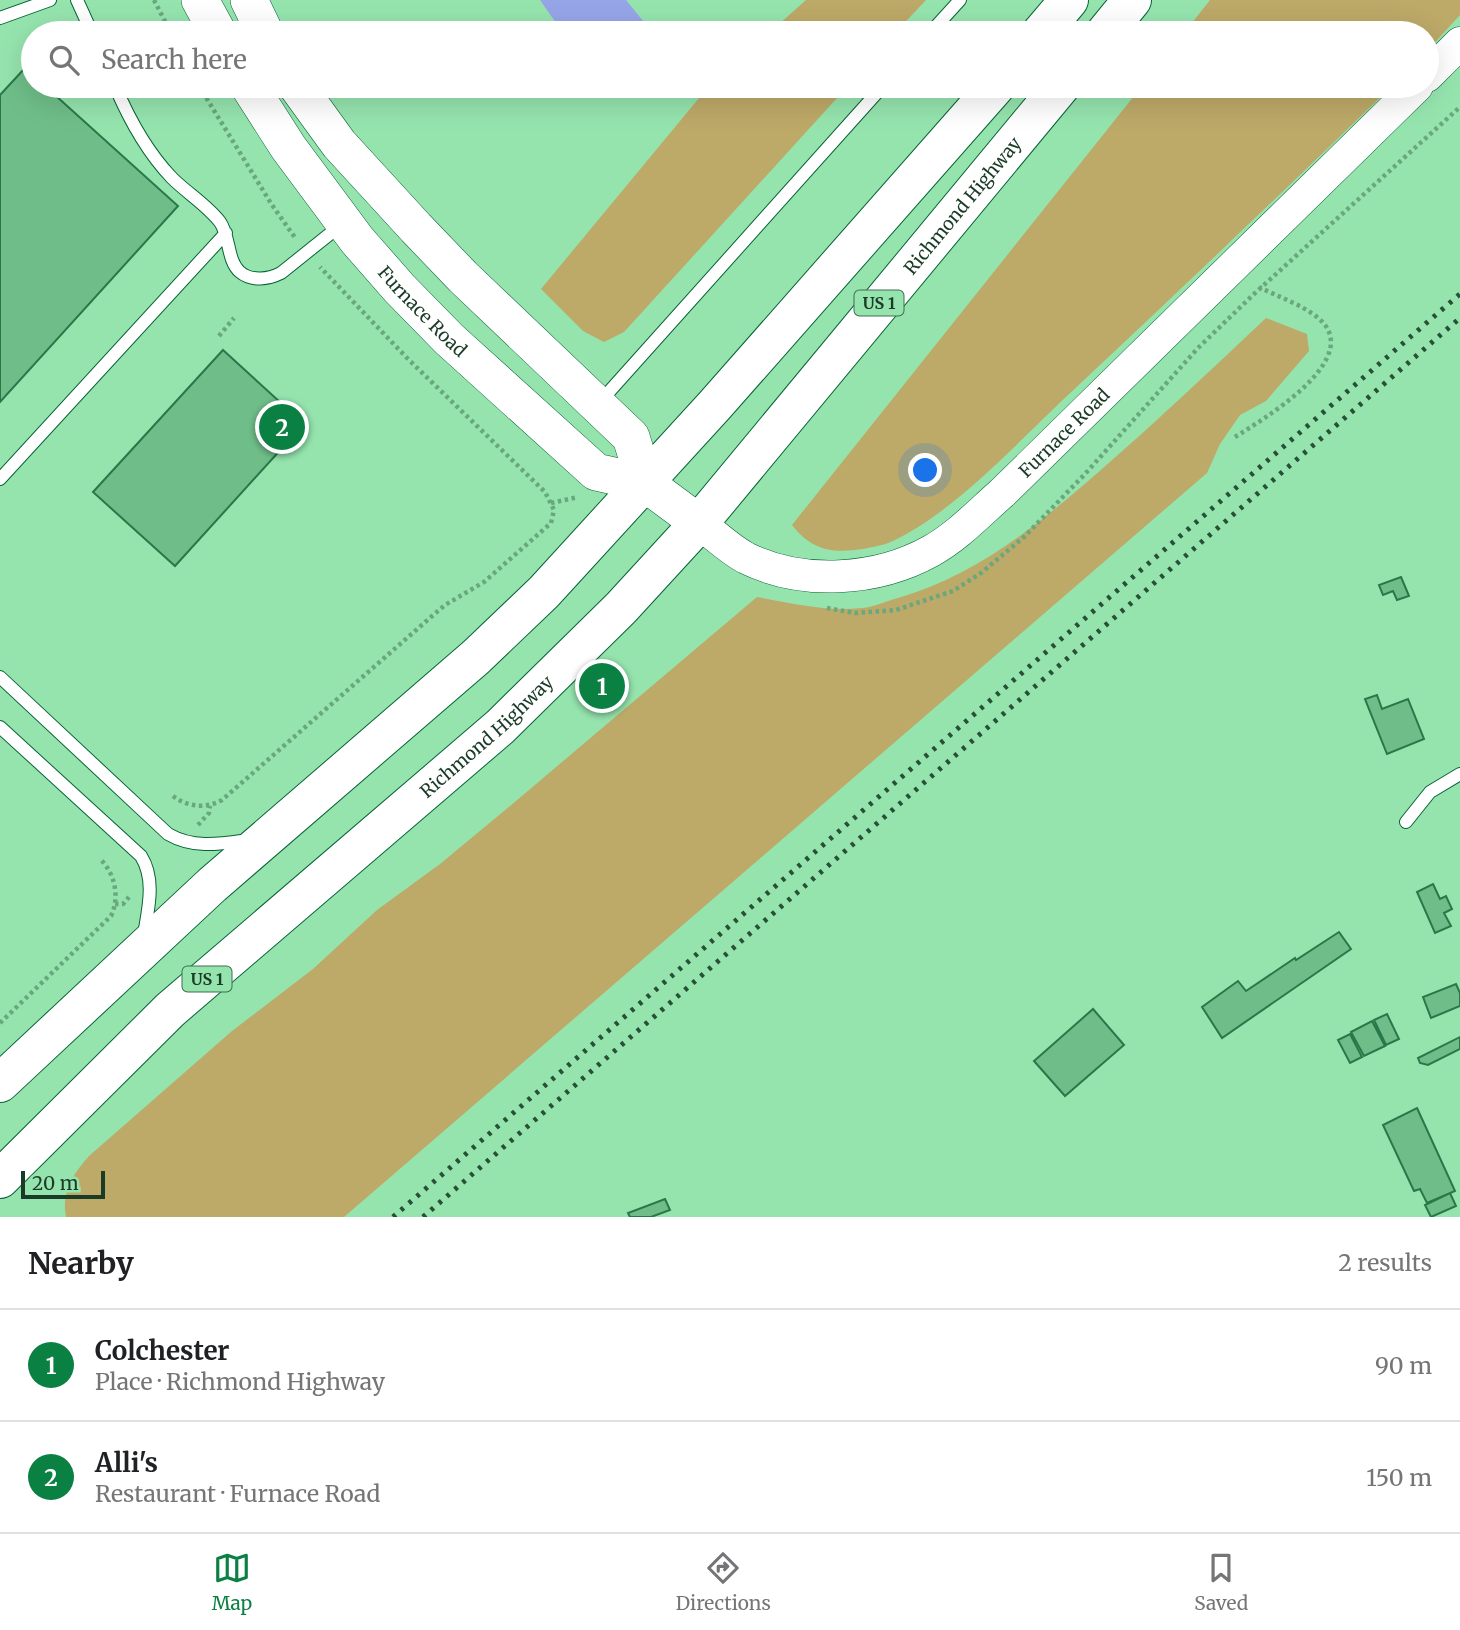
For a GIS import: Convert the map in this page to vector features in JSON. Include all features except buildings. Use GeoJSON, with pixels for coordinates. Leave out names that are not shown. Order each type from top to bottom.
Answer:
{"type":"FeatureCollection","features":[{"type":"Feature","properties":{"kind":"main road"},"geometry":{"type":"LineString","coordinates":[[200,0],[211,21]]}},
{"type":"Feature","properties":{"kind":"main road"},"geometry":{"type":"LineString","coordinates":[[249,0],[259,21]]}},
{"type":"Feature","properties":{"kind":"main road"},"geometry":{"type":"LineString","coordinates":[[1051,21],[1069,0]]}},
{"type":"Feature","properties":{"kind":"main road"},"geometry":{"type":"LineString","coordinates":[[1115,21],[1132,0]]}},
{"type":"Feature","properties":{"kind":"main road","name":"Furnace Road"},"geometry":{"type":"LineString","coordinates":[[257,98],[288,147],[344,223],[400,289],[449,339],[596,472],[645,484],[699,523]]}},
{"type":"Feature","properties":{"kind":"main road"},"geometry":{"type":"LineString","coordinates":[[306,98],[339,144],[416,229],[631,437],[645,484]]}},
{"type":"Feature","properties":{"kind":"main road"},"geometry":{"type":"LineString","coordinates":[[0,1083],[142,948],[486,648],[544,592],[645,484],[985,98]]}},
{"type":"Feature","properties":{"kind":"main road","name":"Richmond Highway"},"geometry":{"type":"LineString","coordinates":[[0,1179],[170,1010],[510,718],[621,608],[699,523],[1051,98]]}},
{"type":"Feature","properties":{"kind":"street"},"geometry":{"type":"LineString","coordinates":[[1439,64],[1460,43]]}},
{"type":"Feature","properties":{"kind":"street","name":"Furnace Road"},"geometry":{"type":"LineString","coordinates":[[699,523],[745,557],[800,574],[856,575],[880,571],[931,551],[956,535],[1002,493],[1405,98]]}},
{"type":"Feature","properties":{"kind":"lane"},"geometry":{"type":"LineString","coordinates":[[0,18],[50,0]]}},
{"type":"Feature","properties":{"kind":"lane"},"geometry":{"type":"LineString","coordinates":[[77,0],[87,21]]}},
{"type":"Feature","properties":{"kind":"lane"},"geometry":{"type":"LineString","coordinates":[[941,21],[960,0]]}},
{"type":"Feature","properties":{"kind":"lane"},"geometry":{"type":"LineString","coordinates":[[121,98],[158,162],[220,222],[238,270],[247,276],[272,278],[293,266],[344,223]]}},
{"type":"Feature","properties":{"kind":"lane"},"geometry":{"type":"LineString","coordinates":[[597,406],[872,98]]}},
{"type":"Feature","properties":{"kind":"lane"},"geometry":{"type":"LineString","coordinates":[[0,479],[226,233]]}},
{"type":"Feature","properties":{"kind":"lane"},"geometry":{"type":"LineString","coordinates":[[0,677],[168,834],[178,840],[204,845],[266,838]]}},
{"type":"Feature","properties":{"kind":"lane"},"geometry":{"type":"LineString","coordinates":[[0,727],[141,856],[148,871],[150,887],[142,948]]}},
{"type":"Feature","properties":{"kind":"lane"},"geometry":{"type":"LineString","coordinates":[[1406,822],[1430,792],[1460,774]]}},
{"type":"Feature","properties":{"kind":"path"},"geometry":{"type":"LineString","coordinates":[[154,0],[165,21]]}},
{"type":"Feature","properties":{"kind":"path"},"geometry":{"type":"LineString","coordinates":[[207,98],[288,230]]}},
{"type":"Feature","properties":{"kind":"path"},"geometry":{"type":"LineString","coordinates":[[855,613],[915,606],[953,592],[981,573],[1024,537],[1085,474],[1198,348],[1460,107]]}},
{"type":"Feature","properties":{"kind":"path"},"geometry":{"type":"LineString","coordinates":[[1227,271],[1315,315],[1326,327],[1329,347],[1323,369],[1314,378],[1276,410],[1235,437]]}},
{"type":"Feature","properties":{"kind":"path"},"geometry":{"type":"LineString","coordinates":[[173,796],[189,805],[210,806],[227,796],[431,617],[484,582],[529,544],[553,518],[554,510],[545,492],[328,277]]}},
{"type":"Feature","properties":{"kind":"path"},"geometry":{"type":"LineString","coordinates":[[219,335],[234,318]]}},
{"type":"Feature","properties":{"kind":"path"},"geometry":{"type":"LineString","coordinates":[[209,813],[210,806]]}},
{"type":"Feature","properties":{"kind":"path"},"geometry":{"type":"LineString","coordinates":[[0,1023],[102,928],[111,916],[115,904],[113,878],[101,859]]}},
{"type":"Feature","properties":{"kind":"path"},"geometry":{"type":"LineString","coordinates":[[115,904],[123,904]]}},
{"type":"Feature","properties":{"kind":"shaded area"},"geometry":{"type":"Polygon","coordinates":[[[806,0],[926,0],[906,21],[782,21],[806,0]]]}},
{"type":"Feature","properties":{"kind":"shaded area"},"geometry":{"type":"Polygon","coordinates":[[[1210,0],[1460,0],[1460,15],[1439,38],[1439,21],[1193,21],[1210,0]]]}},
{"type":"Feature","properties":{"kind":"shaded area"},"geometry":{"type":"Polygon","coordinates":[[[699,98],[837,98],[624,332],[604,342],[583,331],[541,289],[699,98]]]}},
{"type":"Feature","properties":{"kind":"shaded area"},"geometry":{"type":"Polygon","coordinates":[[[1132,98],[1380,98],[1006,455],[939,513],[893,541],[845,551],[817,546],[792,525],[1132,98]]]}},
{"type":"Feature","properties":{"kind":"shaded area"},"geometry":{"type":"Polygon","coordinates":[[[1266,318],[1307,334],[1309,351],[1266,401],[1240,415],[1220,444],[1207,473],[344,1217],[66,1217],[67,1191],[89,1156],[232,1031],[313,969],[377,910],[440,864],[757,597],[822,608],[849,609],[876,605],[955,576],[1007,545],[1079,489],[1266,318]]]}},
{"type":"Feature","properties":{"kind":"water"},"geometry":{"type":"Polygon","coordinates":[[[540,0],[626,0],[643,21],[555,21],[540,0]]]}},
{"type":"Feature","properties":{"kind":"railway"},"geometry":{"type":"LineString","coordinates":[[393,1217],[1460,294]]}},
{"type":"Feature","properties":{"kind":"railway"},"geometry":{"type":"LineString","coordinates":[[423,1217],[1460,318]]}},
{"type":"Feature","properties":{"kind":"place","name":"Alli's"},"geometry":{"type":"Point","coordinates":[282,427]}},
{"type":"Feature","properties":{"kind":"place","name":"Colchester"},"geometry":{"type":"Point","coordinates":[602,686]}}]}
